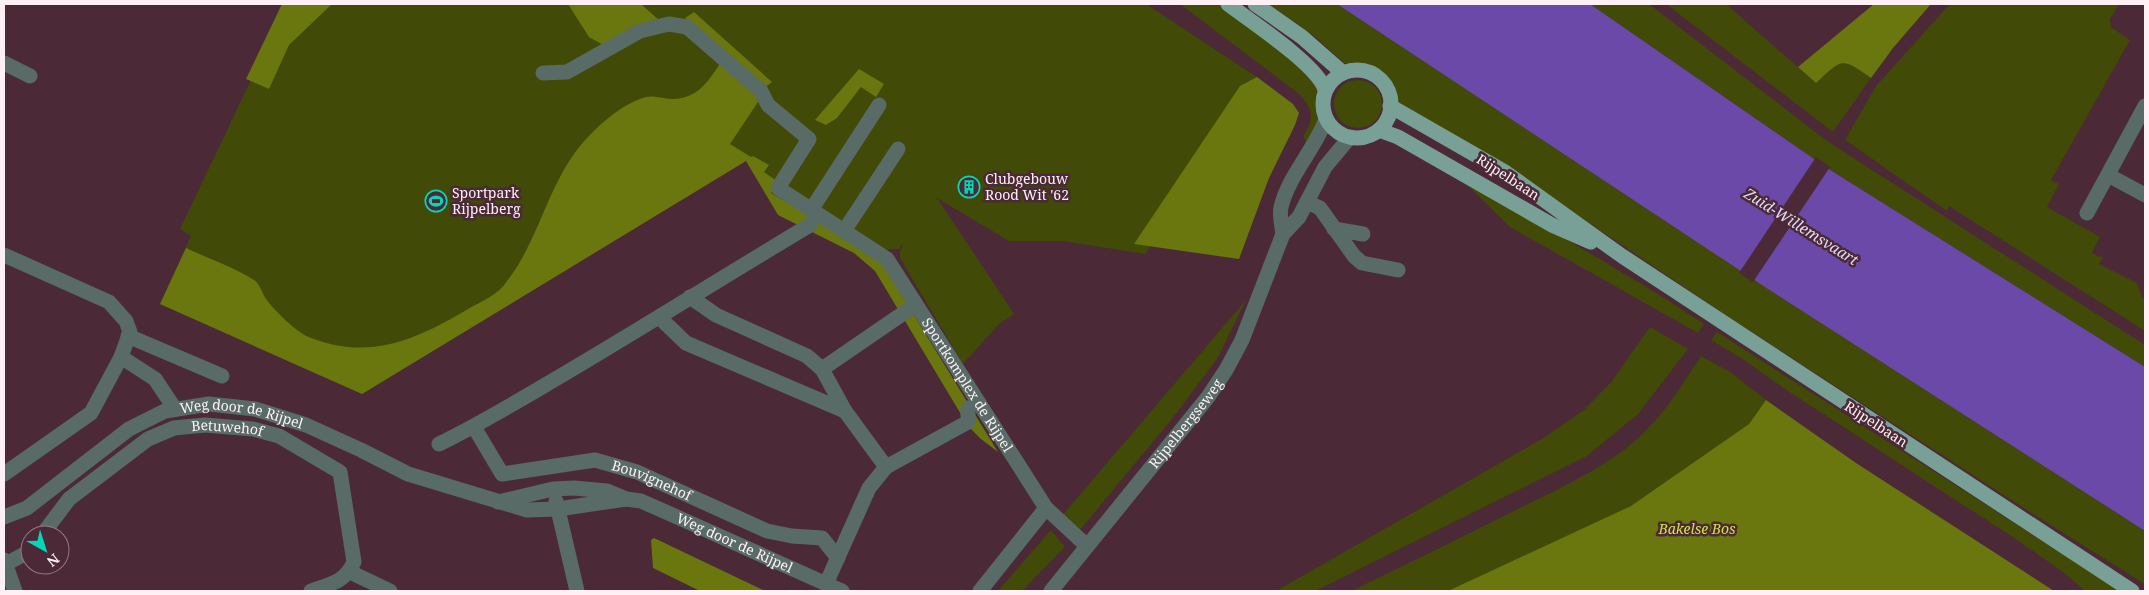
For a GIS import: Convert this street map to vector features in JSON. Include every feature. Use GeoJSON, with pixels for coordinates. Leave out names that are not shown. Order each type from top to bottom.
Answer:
{"type":"FeatureCollection","features":[{"type":"Feature","properties":{"kind":"main road"},"geometry":{"type":"LineString","coordinates":[[1228,4],[1300,60],[1316,75],[1325,90],[1323,102],[1326,119],[1336,130],[1350,137],[1360,137],[1378,130],[1389,115],[1390,96],[1380,79],[1362,70],[1352,70],[1343,73],[1335,78],[1325,90]]}},
{"type":"Feature","properties":{"kind":"main road"},"geometry":{"type":"LineString","coordinates":[[1255,4],[1302,37],[1343,73]]}},
{"type":"Feature","properties":{"kind":"main road","name":"Rijpelbaan"},"geometry":{"type":"LineString","coordinates":[[1390,106],[1505,172],[1622,256],[2132,591]]}},
{"type":"Feature","properties":{"kind":"main road","name":"Rijpelbaan"},"geometry":{"type":"LineString","coordinates":[[1378,130],[1398,137],[1552,225],[1622,256]]}},
{"type":"Feature","properties":{"kind":"street","name":"Sportkomplex de Rijpel"},"geometry":{"type":"LineString","coordinates":[[543,73],[567,72],[640,31],[669,24],[687,28],[762,92],[768,104],[809,139],[778,188],[810,217],[844,231],[887,259],[1046,508],[1086,546]]}},
{"type":"Feature","properties":{"kind":"street"},"geometry":{"type":"LineString","coordinates":[[4,63],[30,76]]}},
{"type":"Feature","properties":{"kind":"street"},"geometry":{"type":"LineString","coordinates":[[439,444],[474,427],[660,318],[810,217],[879,105]]}},
{"type":"Feature","properties":{"kind":"street"},"geometry":{"type":"LineString","coordinates":[[2087,213],[2145,106]]}},
{"type":"Feature","properties":{"kind":"street","name":"Rijpelbergseweg"},"geometry":{"type":"LineString","coordinates":[[1283,234],[1281,208],[1286,192],[1320,134],[1326,119]]}},
{"type":"Feature","properties":{"kind":"street","name":"Rijpelbergseweg"},"geometry":{"type":"LineString","coordinates":[[1051,591],[1208,396],[1226,370],[1242,340],[1283,234],[1299,217],[1325,167],[1350,137]]}},
{"type":"Feature","properties":{"kind":"street"},"geometry":{"type":"LineString","coordinates":[[844,231],[898,149]]}},
{"type":"Feature","properties":{"kind":"street"},"geometry":{"type":"LineString","coordinates":[[2108,175],[2145,195]]}},
{"type":"Feature","properties":{"kind":"street"},"geometry":{"type":"LineString","coordinates":[[1307,202],[1320,208],[1354,256],[1362,263],[1398,270]]}},
{"type":"Feature","properties":{"kind":"street"},"geometry":{"type":"LineString","coordinates":[[1334,229],[1363,234]]}},
{"type":"Feature","properties":{"kind":"street"},"geometry":{"type":"LineString","coordinates":[[4,255],[108,302],[126,321],[130,332],[121,357],[91,413],[4,474]]}},
{"type":"Feature","properties":{"kind":"street"},"geometry":{"type":"LineString","coordinates":[[690,297],[716,315],[807,356],[822,369],[845,411],[886,468]]}},
{"type":"Feature","properties":{"kind":"street"},"geometry":{"type":"LineString","coordinates":[[822,369],[908,310]]}},
{"type":"Feature","properties":{"kind":"street"},"geometry":{"type":"LineString","coordinates":[[660,318],[686,343],[845,411]]}},
{"type":"Feature","properties":{"kind":"street"},"geometry":{"type":"LineString","coordinates":[[128,336],[222,376]]}},
{"type":"Feature","properties":{"kind":"street"},"geometry":{"type":"LineString","coordinates":[[121,357],[155,379],[175,410]]}},
{"type":"Feature","properties":{"kind":"street","name":"Weg door de Rijpel"},"geometry":{"type":"LineString","coordinates":[[4,517],[27,508],[129,429],[165,411],[209,404],[255,409],[306,425],[408,474],[497,503],[527,510],[558,509],[626,499]]}},
{"type":"Feature","properties":{"kind":"street"},"geometry":{"type":"LineString","coordinates":[[826,584],[869,488],[886,468],[968,422],[968,408]]}},
{"type":"Feature","properties":{"kind":"street","name":"Betuwehof"},"geometry":{"type":"LineString","coordinates":[[50,525],[69,499],[148,439],[174,428],[205,424],[253,429],[279,436],[340,472],[354,562],[350,572]]}},
{"type":"Feature","properties":{"kind":"street","name":"Bouvignehof"},"geometry":{"type":"LineString","coordinates":[[474,427],[502,474],[595,460],[637,472],[768,531],[792,536],[822,538],[838,558]]}},
{"type":"Feature","properties":{"kind":"street","name":"Weg door de Rijpel"},"geometry":{"type":"LineString","coordinates":[[497,503],[553,489],[574,488],[607,491],[626,499],[641,501],[686,520],[842,591]]}},
{"type":"Feature","properties":{"kind":"street"},"geometry":{"type":"LineString","coordinates":[[553,489],[577,591]]}},
{"type":"Feature","properties":{"kind":"street"},"geometry":{"type":"LineString","coordinates":[[980,591],[1046,508]]}},
{"type":"Feature","properties":{"kind":"street"},"geometry":{"type":"LineString","coordinates":[[15,591],[4,563],[20,556]]}},
{"type":"Feature","properties":{"kind":"street"},"geometry":{"type":"LineString","coordinates":[[311,591],[339,581],[350,572],[390,591]]}},
{"type":"Feature","properties":{"kind":"green space"},"geometry":{"type":"Polygon","coordinates":[[[282,4],[332,4],[289,45],[269,89],[246,79],[282,4]]]}},
{"type":"Feature","properties":{"kind":"green space","name":"Sportpark Rijpelberg"},"geometry":{"type":"Polygon","coordinates":[[[287,4],[1146,4],[1257,77],[1255,92],[1145,254],[1063,241],[1009,241],[937,198],[1014,314],[998,325],[963,364],[900,258],[903,244],[899,249],[889,249],[879,257],[771,193],[746,161],[362,394],[160,304],[191,236],[180,229],[287,4]]]}},
{"type":"Feature","properties":{"kind":"green space"},"geometry":{"type":"Polygon","coordinates":[[[568,4],[641,4],[660,21],[605,46],[589,37],[568,4]]]}},
{"type":"Feature","properties":{"kind":"green space"},"geometry":{"type":"Polygon","coordinates":[[[1180,4],[1220,4],[1294,61],[1320,89],[1318,100],[1320,118],[1308,145],[1303,136],[1311,119],[1311,114],[1304,99],[1180,4]]]}},
{"type":"Feature","properties":{"kind":"green space"},"geometry":{"type":"Polygon","coordinates":[[[1268,4],[1337,4],[1768,289],[2145,531],[2145,584],[1727,316],[1499,162],[1398,102],[1395,86],[1379,69],[1369,64],[1344,63],[1314,36],[1268,4]]]}},
{"type":"Feature","properties":{"kind":"green space"},"geometry":{"type":"Polygon","coordinates":[[[1590,4],[1649,4],[1827,141],[2145,345],[2145,367],[1827,168],[1590,4]]]}},
{"type":"Feature","properties":{"kind":"green space"},"geometry":{"type":"Polygon","coordinates":[[[1666,4],[1726,4],[1816,83],[1842,63],[1854,66],[1871,78],[1833,132],[1666,4]]]}},
{"type":"Feature","properties":{"kind":"green space"},"geometry":{"type":"Polygon","coordinates":[[[1874,4],[1931,4],[1893,48],[1871,78],[1854,66],[1842,63],[1816,83],[1798,67],[1874,4]]]}},
{"type":"Feature","properties":{"kind":"green space"},"geometry":{"type":"Polygon","coordinates":[[[1950,4],[2119,4],[2110,19],[2111,27],[2130,40],[2051,180],[2059,184],[2047,207],[2100,237],[2092,253],[2103,258],[2099,264],[2137,283],[2145,300],[2145,331],[1949,206],[1947,211],[1845,140],[1876,86],[1950,4]]]}},
{"type":"Feature","properties":{"kind":"green space"},"geometry":{"type":"Polygon","coordinates":[[[694,12],[772,82],[764,88],[685,18],[694,12]]]}},
{"type":"Feature","properties":{"kind":"green space"},"geometry":{"type":"Polygon","coordinates":[[[721,62],[762,96],[730,144],[769,165],[764,172],[777,181],[771,193],[870,251],[882,263],[998,452],[968,426],[875,271],[854,253],[778,215],[746,161],[362,394],[160,304],[186,248],[254,280],[266,299],[281,315],[293,327],[311,338],[333,345],[374,347],[412,337],[449,320],[489,297],[503,286],[527,248],[559,179],[580,146],[594,131],[619,110],[637,100],[653,96],[673,99],[689,96],[707,82],[721,62]]]}},
{"type":"Feature","properties":{"kind":"green space"},"geometry":{"type":"Polygon","coordinates":[[[859,69],[884,84],[876,97],[861,87],[837,118],[826,125],[815,120],[859,69]]]}},
{"type":"Feature","properties":{"kind":"green space"},"geometry":{"type":"Polygon","coordinates":[[[1257,77],[1293,104],[1299,113],[1269,178],[1239,259],[1134,244],[1240,86],[1257,77]]]}},
{"type":"Feature","properties":{"kind":"green space"},"geometry":{"type":"Polygon","coordinates":[[[1358,80],[1367,82],[1375,87],[1380,95],[1382,104],[1380,113],[1375,121],[1367,126],[1358,128],[1349,126],[1341,121],[1336,113],[1334,104],[1336,95],[1341,87],[1349,82],[1358,80]]]}},
{"type":"Feature","properties":{"kind":"green space"},"geometry":{"type":"Polygon","coordinates":[[[1456,174],[1643,285],[1704,324],[1698,333],[1510,227],[1456,174]]]}},
{"type":"Feature","properties":{"kind":"green space"},"geometry":{"type":"Polygon","coordinates":[[[1246,300],[1217,359],[1172,419],[1079,531],[1061,517],[1246,300]]]}},
{"type":"Feature","properties":{"kind":"green space"},"geometry":{"type":"Polygon","coordinates":[[[1650,327],[1688,349],[1638,414],[1587,456],[1315,591],[1276,591],[1545,437],[1585,409],[1612,381],[1650,327]]]}},
{"type":"Feature","properties":{"kind":"green space"},"geometry":{"type":"Polygon","coordinates":[[[1717,332],[2120,591],[2085,591],[2063,572],[2014,538],[1711,340],[1717,332]]]}},
{"type":"Feature","properties":{"kind":"green space"},"geometry":{"type":"Polygon","coordinates":[[[1701,356],[1730,372],[1766,400],[1749,424],[1699,459],[1737,479],[1465,591],[1453,589],[1448,591],[1351,591],[1558,489],[1617,455],[1641,436],[1660,415],[1701,356]]]}},
{"type":"Feature","properties":{"kind":"green space","name":"Bakelse Bos"},"geometry":{"type":"Polygon","coordinates":[[[1766,400],[1856,463],[2054,591],[1448,591],[1631,506],[1749,424],[1766,400]]]}},
{"type":"Feature","properties":{"kind":"green space"},"geometry":{"type":"Polygon","coordinates":[[[1051,530],[1065,547],[1022,591],[998,591],[1051,530]]]}},
{"type":"Feature","properties":{"kind":"green space"},"geometry":{"type":"Polygon","coordinates":[[[654,538],[765,591],[700,591],[653,568],[651,540],[654,538]]]}},
{"type":"Feature","properties":{"kind":"water","name":"Zuid-Willemsvaart"},"geometry":{"type":"Polygon","coordinates":[[[1337,4],[1590,4],[1827,168],[2145,367],[2145,531],[1768,289],[1337,4]]]}},
{"type":"Feature","properties":{"kind":"pier"},"geometry":{"type":"Polygon","coordinates":[[[1816,157],[1830,167],[1753,282],[1739,273],[1816,157]]]}},
{"type":"Feature","properties":{"kind":"place","name":"Clubgebouw Rood Wit '62"},"geometry":{"type":"Point","coordinates":[969,187]}},
{"type":"Feature","properties":{"kind":"place","name":"Sportpark Rijpelberg"},"geometry":{"type":"Point","coordinates":[436,201]}}]}
